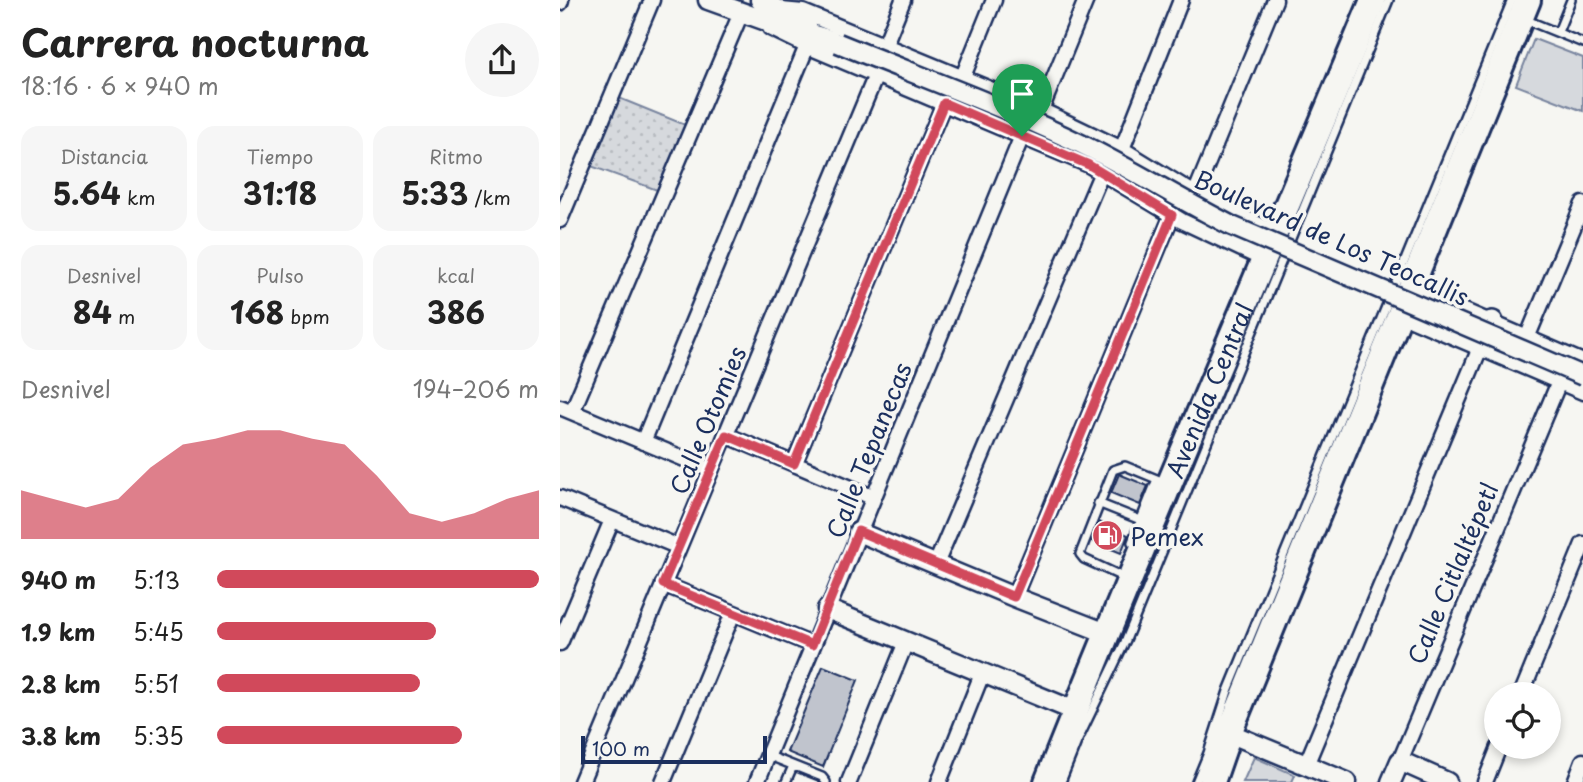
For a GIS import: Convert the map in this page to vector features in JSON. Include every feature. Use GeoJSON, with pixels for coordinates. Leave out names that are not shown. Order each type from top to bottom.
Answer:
{"type":"FeatureCollection","features":[{"type":"Feature","properties":{"kind":"highway","name":"Avenida Central"},"geometry":{"type":"LineString","coordinates":[[1046,782],[1106,633],[1123,573],[1265,260],[1373,0]]}},
{"type":"Feature","properties":{"kind":"highway"},"geometry":{"type":"LineString","coordinates":[[1212,782],[1229,733],[1411,288],[1520,6]]}},
{"type":"Feature","properties":{"kind":"main road"},"geometry":{"type":"LineString","coordinates":[[1479,348],[1476,339],[1483,325],[1492,322]]}},
{"type":"Feature","properties":{"kind":"street"},"geometry":{"type":"LineString","coordinates":[[560,220],[652,0]]}},
{"type":"Feature","properties":{"kind":"street","name":"Boulevard de Los Teocallis"},"geometry":{"type":"LineString","coordinates":[[708,0],[741,13],[835,41],[1051,130],[1131,170],[1232,226],[1583,376]]}},
{"type":"Feature","properties":{"kind":"street","name":"Boulevard de Los Teocallis"},"geometry":{"type":"LineString","coordinates":[[760,0],[835,41]]}},
{"type":"Feature","properties":{"kind":"street"},"geometry":{"type":"LineString","coordinates":[[884,47],[903,0]]}},
{"type":"Feature","properties":{"kind":"street"},"geometry":{"type":"LineString","coordinates":[[962,79],[994,0]]}},
{"type":"Feature","properties":{"kind":"street"},"geometry":{"type":"LineString","coordinates":[[1041,110],[1086,0]]}},
{"type":"Feature","properties":{"kind":"street"},"geometry":{"type":"LineString","coordinates":[[1122,149],[1181,0]]}},
{"type":"Feature","properties":{"kind":"street"},"geometry":{"type":"LineString","coordinates":[[1198,195],[1275,0]]}},
{"type":"Feature","properties":{"kind":"street","name":"Boulevard de Los Teocallis"},"geometry":{"type":"LineString","coordinates":[[781,10],[805,6],[884,47],[1041,110],[1122,149],[1198,195],[1276,233]]}},
{"type":"Feature","properties":{"kind":"street"},"geometry":{"type":"LineString","coordinates":[[710,470],[566,410],[741,13]]}},
{"type":"Feature","properties":{"kind":"street","name":"Boulevard de Los Teocallis"},"geometry":{"type":"LineString","coordinates":[[741,13],[807,46],[1102,172],[1177,218],[1265,260]]}},
{"type":"Feature","properties":{"kind":"street"},"geometry":{"type":"LineString","coordinates":[[643,442],[807,46]]}},
{"type":"Feature","properties":{"kind":"street","name":"Calle Otomies"},"geometry":{"type":"LineString","coordinates":[[581,782],[876,75]]}},
{"type":"Feature","properties":{"kind":"street"},"geometry":{"type":"LineString","coordinates":[[794,464],[944,103]]}},
{"type":"Feature","properties":{"kind":"street","name":"Calle Tepanecas"},"geometry":{"type":"LineString","coordinates":[[757,782],[1022,136]]}},
{"type":"Feature","properties":{"kind":"street"},"geometry":{"type":"LineString","coordinates":[[936,564],[1102,172]]}},
{"type":"Feature","properties":{"kind":"street","name":"Boulevard de Los Teocallis"},"geometry":{"type":"LineString","coordinates":[[1177,218],[1192,220],[1199,216],[1202,209],[1198,195]]}},
{"type":"Feature","properties":{"kind":"street"},"geometry":{"type":"LineString","coordinates":[[1527,338],[1583,204]]}},
{"type":"Feature","properties":{"kind":"street"},"geometry":{"type":"LineString","coordinates":[[1014,597],[1177,218]]}},
{"type":"Feature","properties":{"kind":"street","name":"Boulevard de Los Teocallis"},"geometry":{"type":"LineString","coordinates":[[1411,288],[1583,362]]}},
{"type":"Feature","properties":{"kind":"street","name":"Boulevard de Los Teocallis"},"geometry":{"type":"LineString","coordinates":[[1400,314],[1583,392]]}},
{"type":"Feature","properties":{"kind":"street"},"geometry":{"type":"LineString","coordinates":[[1306,765],[1479,348]]}},
{"type":"Feature","properties":{"kind":"street","name":"Calle Citlaltépetl"},"geometry":{"type":"LineString","coordinates":[[1391,782],[1559,382]]}},
{"type":"Feature","properties":{"kind":"street"},"geometry":{"type":"LineString","coordinates":[[726,435],[873,497]]}},
{"type":"Feature","properties":{"kind":"street"},"geometry":{"type":"LineString","coordinates":[[560,498],[679,547]]}},
{"type":"Feature","properties":{"kind":"street"},"geometry":{"type":"LineString","coordinates":[[560,643],[612,520]]}},
{"type":"Feature","properties":{"kind":"street"},"geometry":{"type":"LineString","coordinates":[[858,531],[1106,633]]}},
{"type":"Feature","properties":{"kind":"street"},"geometry":{"type":"LineString","coordinates":[[1526,682],[1583,544]]}},
{"type":"Feature","properties":{"kind":"street"},"geometry":{"type":"LineString","coordinates":[[663,584],[812,645]]}},
{"type":"Feature","properties":{"kind":"street"},"geometry":{"type":"LineString","coordinates":[[827,609],[1075,711]]}},
{"type":"Feature","properties":{"kind":"street"},"geometry":{"type":"LineString","coordinates":[[663,782],[733,613]]}},
{"type":"Feature","properties":{"kind":"street"},"geometry":{"type":"LineString","coordinates":[[849,782],[906,642]]}},
{"type":"Feature","properties":{"kind":"street"},"geometry":{"type":"LineString","coordinates":[[939,782],[982,674]]}},
{"type":"Feature","properties":{"kind":"street"},"geometry":{"type":"LineString","coordinates":[[1229,733],[1347,782]]}},
{"type":"Feature","properties":{"kind":"street"},"geometry":{"type":"LineString","coordinates":[[1485,782],[1494,759]]}},
{"type":"Feature","properties":{"kind":"street"},"geometry":{"type":"LineString","coordinates":[[1400,761],[1447,782]]}},
{"type":"Feature","properties":{"kind":"street"},"geometry":{"type":"LineString","coordinates":[[1575,782],[1583,761]]}},
{"type":"Feature","properties":{"kind":"lane"},"geometry":{"type":"LineString","coordinates":[[1061,782],[1077,742],[1126,640],[1389,0]]}},
{"type":"Feature","properties":{"kind":"lane"},"geometry":{"type":"LineString","coordinates":[[1558,32],[1571,0]]}},
{"type":"Feature","properties":{"kind":"lane"},"geometry":{"type":"LineString","coordinates":[[1196,782],[1209,753],[1228,691],[1520,6],[1558,32],[1583,43]]}},
{"type":"Feature","properties":{"kind":"lane"},"geometry":{"type":"LineString","coordinates":[[1123,573],[1084,559],[1080,554],[1098,503],[1113,470],[1118,466],[1125,466],[1163,481]]}},
{"type":"Feature","properties":{"kind":"lane"},"geometry":{"type":"LineString","coordinates":[[1098,503],[1146,523],[1127,553]]}},
{"type":"Feature","properties":{"kind":"lane"},"geometry":{"type":"LineString","coordinates":[[768,755],[822,777],[825,782]]}},
{"type":"Feature","properties":{"kind":"lane"},"geometry":{"type":"LineString","coordinates":[[786,782],[793,766]]}},
{"type":"Feature","properties":{"kind":"shaded area"},"geometry":{"type":"Polygon","coordinates":[[[1534,39],[1583,58],[1583,111],[1516,85],[1534,39]]]}},
{"type":"Feature","properties":{"kind":"shaded area"},"geometry":{"type":"Polygon","coordinates":[[[614,96],[688,126],[660,191],[588,165],[614,96]]]}},
{"type":"Feature","properties":{"kind":"shaded area"},"geometry":{"type":"Polygon","coordinates":[[[1254,757],[1295,775],[1292,782],[1243,782],[1254,757]]]}},
{"type":"Feature","properties":{"kind":"building","name":"Pemex"},"geometry":{"type":"Polygon","coordinates":[[[1119,474],[1148,486],[1140,505],[1111,493],[1119,474]]]}},
{"type":"Feature","properties":{"kind":"building","name":"Pemex"},"geometry":{"type":"Polygon","coordinates":[[[1099,522],[1128,535],[1121,553],[1092,541],[1099,522]]]}},
{"type":"Feature","properties":{"kind":"building"},"geometry":{"type":"Polygon","coordinates":[[[823,666],[858,680],[823,767],[787,752],[823,666]]]}},
{"type":"Feature","properties":{"kind":"place","name":"Pemex"},"geometry":{"type":"Point","coordinates":[1107,536]}},
{"type":"Feature","properties":{"kind":"route"},"geometry":{"type":"LineString","coordinates":[[944,103],[1022,136],[1089,165],[1172,215],[1014,597],[858,531],[812,645],[663,584],[726,435],[794,464],[944,103]]}}]}
